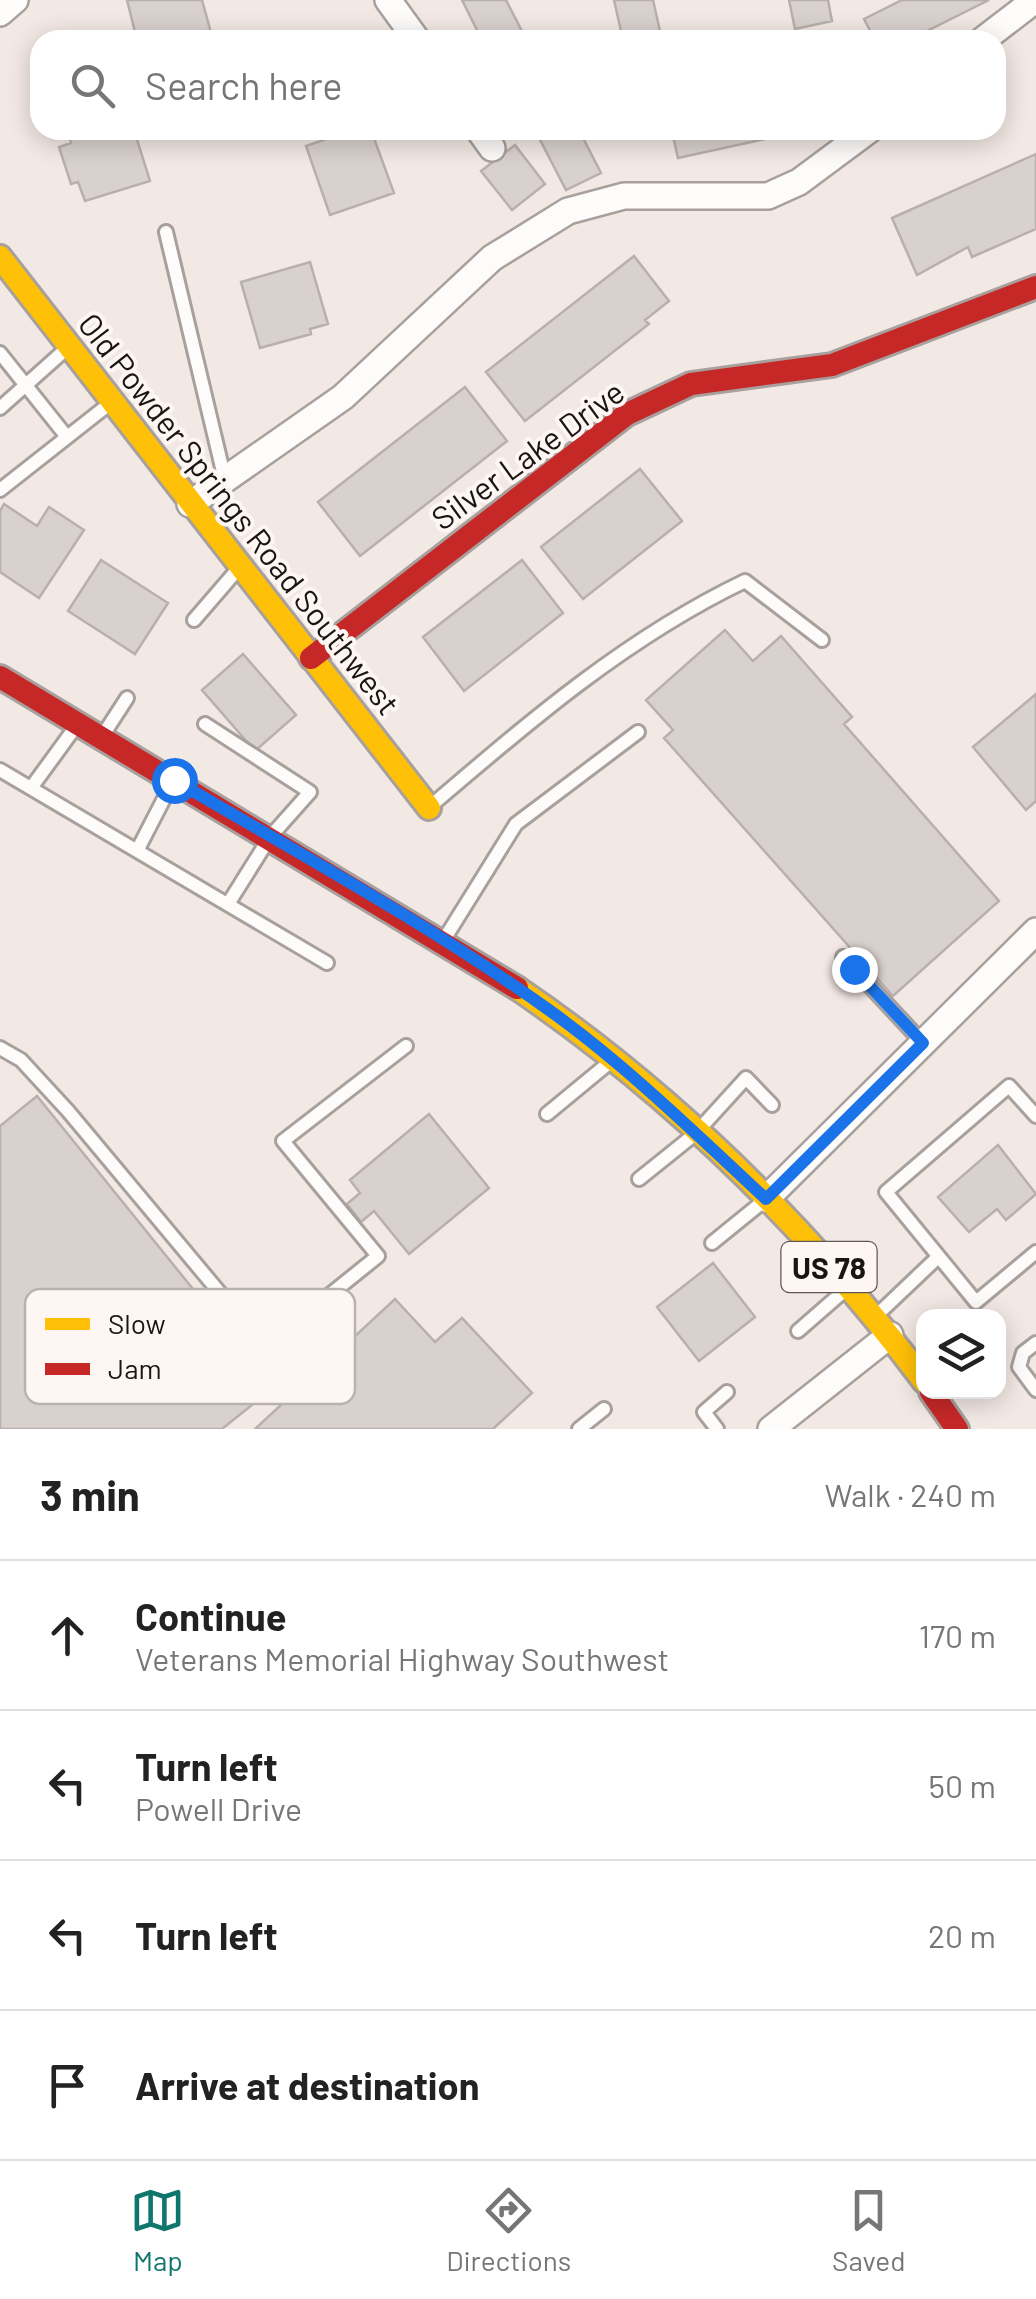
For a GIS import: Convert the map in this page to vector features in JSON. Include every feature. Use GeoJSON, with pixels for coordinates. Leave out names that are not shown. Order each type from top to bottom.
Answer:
{"type":"FeatureCollection","features":[{"type":"Feature","properties":{"kind":"street"},"geometry":{"type":"LineString","coordinates":[[0,13],[15,0]]}},
{"type":"Feature","properties":{"kind":"street"},"geometry":{"type":"LineString","coordinates":[[388,0],[410,30]]}},
{"type":"Feature","properties":{"kind":"street"},"geometry":{"type":"LineString","coordinates":[[996,30],[1035,0]]}},
{"type":"Feature","properties":{"kind":"street"},"geometry":{"type":"LineString","coordinates":[[190,504],[344,397],[492,258],[568,211],[624,196],[768,196],[799,182],[856,140]]}},
{"type":"Feature","properties":{"kind":"street","name":"Old Powder Springs Road Southwest"},"geometry":{"type":"LineString","coordinates":[[0,257],[429,808]]}},
{"type":"Feature","properties":{"kind":"street","name":"Silver Lake Drive"},"geometry":{"type":"LineString","coordinates":[[311,658],[627,414],[690,384],[832,365],[1036,286]]}},
{"type":"Feature","properties":{"kind":"street","name":"US 78"},"geometry":{"type":"LineString","coordinates":[[0,677],[444,940],[551,1012],[612,1061],[766,1199],[882,1326],[916,1371]]}},
{"type":"Feature","properties":{"kind":"street"},"geometry":{"type":"LineString","coordinates":[[766,1199],[1036,931]]}},
{"type":"Feature","properties":{"kind":"street"},"geometry":{"type":"LineString","coordinates":[[771,1429],[882,1326]]}},
{"type":"Feature","properties":{"kind":"street"},"geometry":{"type":"LineString","coordinates":[[936,1399],[958,1429]]}},
{"type":"Feature","properties":{"kind":"lane"},"geometry":{"type":"LineString","coordinates":[[166,232],[225,480]]}},
{"type":"Feature","properties":{"kind":"lane"},"geometry":{"type":"LineString","coordinates":[[0,408],[69,346]]}},
{"type":"Feature","properties":{"kind":"lane"},"geometry":{"type":"LineString","coordinates":[[0,353],[67,436]]}},
{"type":"Feature","properties":{"kind":"lane"},"geometry":{"type":"LineString","coordinates":[[0,490],[112,402]]}},
{"type":"Feature","properties":{"kind":"lane"},"geometry":{"type":"LineString","coordinates":[[194,620],[239,567]]}},
{"type":"Feature","properties":{"kind":"lane"},"geometry":{"type":"LineString","coordinates":[[429,808],[542,710],[677,614],[744,581],[822,640]]}},
{"type":"Feature","properties":{"kind":"lane"},"geometry":{"type":"LineString","coordinates":[[102,737],[127,698]]}},
{"type":"Feature","properties":{"kind":"lane"},"geometry":{"type":"LineString","coordinates":[[31,788],[78,723]]}},
{"type":"Feature","properties":{"kind":"lane"},"geometry":{"type":"LineString","coordinates":[[205,724],[310,792],[270,837],[228,904]]}},
{"type":"Feature","properties":{"kind":"lane"},"geometry":{"type":"LineString","coordinates":[[444,940],[516,824],[638,732]]}},
{"type":"Feature","properties":{"kind":"lane"},"geometry":{"type":"LineString","coordinates":[[0,770],[327,962]]}},
{"type":"Feature","properties":{"kind":"lane"},"geometry":{"type":"LineString","coordinates":[[137,851],[174,780]]}},
{"type":"Feature","properties":{"kind":"lane"},"geometry":{"type":"LineString","coordinates":[[843,956],[923,1043]]}},
{"type":"Feature","properties":{"kind":"lane"},"geometry":{"type":"LineString","coordinates":[[337,1289],[378,1256],[283,1141],[406,1046]]}},
{"type":"Feature","properties":{"kind":"lane"},"geometry":{"type":"LineString","coordinates":[[0,1048],[21,1060],[68,1112],[217,1289]]}},
{"type":"Feature","properties":{"kind":"lane"},"geometry":{"type":"LineString","coordinates":[[547,1114],[612,1061]]}},
{"type":"Feature","properties":{"kind":"lane"},"geometry":{"type":"LineString","coordinates":[[639,1179],[695,1134],[746,1078],[772,1104]]}},
{"type":"Feature","properties":{"kind":"lane"},"geometry":{"type":"LineString","coordinates":[[1036,1116],[1009,1086],[886,1192],[976,1302],[1036,1252]]}},
{"type":"Feature","properties":{"kind":"lane"},"geometry":{"type":"LineString","coordinates":[[712,1243],[766,1199]]}},
{"type":"Feature","properties":{"kind":"lane"},"geometry":{"type":"LineString","coordinates":[[882,1326],[938,1257]]}},
{"type":"Feature","properties":{"kind":"lane"},"geometry":{"type":"LineString","coordinates":[[798,1330],[847,1288]]}},
{"type":"Feature","properties":{"kind":"lane"},"geometry":{"type":"LineString","coordinates":[[1036,1343],[1023,1353],[1020,1366],[1036,1390]]}},
{"type":"Feature","properties":{"kind":"lane"},"geometry":{"type":"LineString","coordinates":[[717,1429],[704,1412],[728,1392]]}},
{"type":"Feature","properties":{"kind":"lane"},"geometry":{"type":"LineString","coordinates":[[580,1429],[604,1409]]}},
{"type":"Feature","properties":{"kind":"building"},"geometry":{"type":"Polygon","coordinates":[[[127,0],[202,0],[210,30],[134,30],[127,0]]]}},
{"type":"Feature","properties":{"kind":"building"},"geometry":{"type":"Polygon","coordinates":[[[462,0],[506,0],[521,30],[477,30],[462,0]]]}},
{"type":"Feature","properties":{"kind":"building"},"geometry":{"type":"Polygon","coordinates":[[[614,0],[653,0],[660,30],[621,30],[614,0]]]}},
{"type":"Feature","properties":{"kind":"building"},"geometry":{"type":"Polygon","coordinates":[[[789,0],[828,0],[832,21],[795,29],[789,0]]]}},
{"type":"Feature","properties":{"kind":"building"},"geometry":{"type":"Polygon","coordinates":[[[902,0],[989,0],[929,30],[870,30],[864,19],[902,0]]]}},
{"type":"Feature","properties":{"kind":"building"},"geometry":{"type":"Polygon","coordinates":[[[70,140],[137,140],[150,181],[85,201],[78,182],[71,184],[59,147],[71,143],[70,140]]]}},
{"type":"Feature","properties":{"kind":"building"},"geometry":{"type":"Polygon","coordinates":[[[323,140],[375,140],[394,193],[330,215],[306,146],[323,140]]]}},
{"type":"Feature","properties":{"kind":"building"},"geometry":{"type":"Polygon","coordinates":[[[540,140],[584,140],[601,173],[566,190],[540,140]]]}},
{"type":"Feature","properties":{"kind":"building"},"geometry":{"type":"Polygon","coordinates":[[[674,140],[761,140],[678,158],[674,140]]]}},
{"type":"Feature","properties":{"kind":"building"},"geometry":{"type":"Polygon","coordinates":[[[515,145],[545,184],[512,210],[481,171],[515,145]]]}},
{"type":"Feature","properties":{"kind":"building"},"geometry":{"type":"Polygon","coordinates":[[[1036,154],[1036,229],[972,257],[968,247],[917,275],[892,218],[1036,154]]]}},
{"type":"Feature","properties":{"kind":"building"},"geometry":{"type":"Polygon","coordinates":[[[634,256],[669,301],[645,320],[649,324],[525,421],[486,372],[634,256]]]}},
{"type":"Feature","properties":{"kind":"building"},"geometry":{"type":"Polygon","coordinates":[[[310,262],[328,324],[310,329],[311,334],[260,348],[241,282],[310,262]]]}},
{"type":"Feature","properties":{"kind":"building"},"geometry":{"type":"Polygon","coordinates":[[[465,387],[507,441],[360,556],[318,502],[465,387]]]}},
{"type":"Feature","properties":{"kind":"building"},"geometry":{"type":"Polygon","coordinates":[[[640,469],[682,521],[583,599],[541,547],[640,469]]]}},
{"type":"Feature","properties":{"kind":"building"},"geometry":{"type":"Polygon","coordinates":[[[4,504],[37,526],[49,507],[84,530],[39,598],[0,572],[0,511],[4,504]]]}},
{"type":"Feature","properties":{"kind":"building"},"geometry":{"type":"Polygon","coordinates":[[[101,560],[168,603],[135,654],[68,611],[101,560]]]}},
{"type":"Feature","properties":{"kind":"building"},"geometry":{"type":"Polygon","coordinates":[[[522,560],[563,613],[464,691],[423,637],[522,560]]]}},
{"type":"Feature","properties":{"kind":"building"},"geometry":{"type":"Polygon","coordinates":[[[725,630],[753,661],[781,636],[852,717],[844,724],[999,901],[893,996],[664,738],[673,730],[646,700],[725,630]]]}},
{"type":"Feature","properties":{"kind":"building"},"geometry":{"type":"Polygon","coordinates":[[[243,654],[296,715],[255,751],[202,690],[243,654]]]}},
{"type":"Feature","properties":{"kind":"building"},"geometry":{"type":"Polygon","coordinates":[[[1036,694],[1036,801],[1026,810],[973,747],[1036,694]]]}},
{"type":"Feature","properties":{"kind":"building"},"geometry":{"type":"Polygon","coordinates":[[[37,1096],[193,1289],[25,1289],[25,1404],[253,1404],[222,1429],[0,1429],[0,1126],[37,1096]]]}},
{"type":"Feature","properties":{"kind":"building"},"geometry":{"type":"Polygon","coordinates":[[[429,1114],[489,1188],[409,1254],[374,1211],[361,1222],[347,1204],[360,1193],[350,1180],[429,1114]]]}},
{"type":"Feature","properties":{"kind":"building"},"geometry":{"type":"Polygon","coordinates":[[[998,1145],[1036,1194],[1006,1220],[997,1209],[969,1232],[938,1197],[998,1145]]]}},
{"type":"Feature","properties":{"kind":"building"},"geometry":{"type":"Polygon","coordinates":[[[713,1263],[755,1317],[699,1361],[657,1307],[713,1263]]]}},
{"type":"Feature","properties":{"kind":"building"},"geometry":{"type":"Polygon","coordinates":[[[395,1299],[435,1342],[462,1318],[532,1393],[493,1429],[255,1429],[282,1404],[355,1404],[355,1336],[395,1299]]]}},
{"type":"Feature","properties":{"kind":"traffic: slow"},"geometry":{"type":"LineString","coordinates":[[0,257],[429,808]]}},
{"type":"Feature","properties":{"kind":"traffic: slow"},"geometry":{"type":"LineString","coordinates":[[517,988],[631,1073],[737,1168],[834,1271],[916,1371]]}},
{"type":"Feature","properties":{"kind":"traffic: jam"},"geometry":{"type":"LineString","coordinates":[[311,658],[627,414],[691,384],[832,365],[1036,287]]}},
{"type":"Feature","properties":{"kind":"traffic: jam"},"geometry":{"type":"LineString","coordinates":[[0,677],[517,988]]}},
{"type":"Feature","properties":{"kind":"traffic: jam"},"geometry":{"type":"LineString","coordinates":[[936,1399],[957,1429]]}},
{"type":"Feature","properties":{"kind":"route"},"geometry":{"type":"LineString","coordinates":[[174,780],[462,952],[551,1012],[639,1083],[766,1199],[923,1043],[854,969]]}}]}
